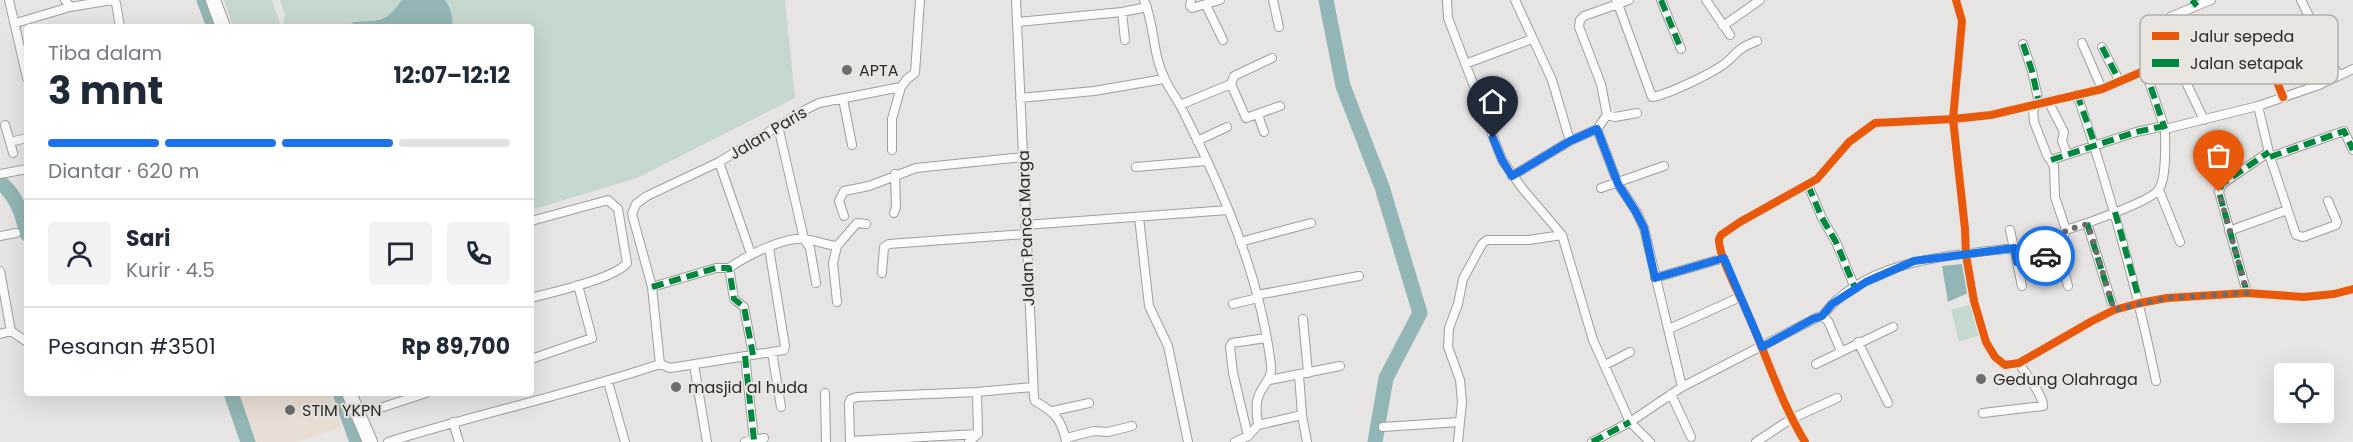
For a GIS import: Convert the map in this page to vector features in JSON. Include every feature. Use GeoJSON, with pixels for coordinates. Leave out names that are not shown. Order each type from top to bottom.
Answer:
{"type":"FeatureCollection","features":[{"type":"Feature","properties":{"kind":"main road"},"geometry":{"type":"LineString","coordinates":[[213,0],[222,24]]}},
{"type":"Feature","properties":{"kind":"main road"},"geometry":{"type":"LineString","coordinates":[[350,396],[370,442]]}},
{"type":"Feature","properties":{"kind":"street"},"geometry":{"type":"LineString","coordinates":[[9,0],[24,63]]}},
{"type":"Feature","properties":{"kind":"street"},"geometry":{"type":"LineString","coordinates":[[16,23],[68,4],[112,0],[116,3],[120,24]]}},
{"type":"Feature","properties":{"kind":"street"},"geometry":{"type":"LineString","coordinates":[[892,150],[892,119],[901,87],[907,78],[915,73],[920,0]]}},
{"type":"Feature","properties":{"kind":"street","name":"Jalan Panca Marga"},"geometry":{"type":"LineString","coordinates":[[1016,0],[1033,387]]}},
{"type":"Feature","properties":{"kind":"street"},"geometry":{"type":"LineString","coordinates":[[1191,0],[1192,8],[1220,0]]}},
{"type":"Feature","properties":{"kind":"street"},"geometry":{"type":"LineString","coordinates":[[1273,0],[1279,27]]}},
{"type":"Feature","properties":{"kind":"street"},"geometry":{"type":"LineString","coordinates":[[1447,0],[1448,18],[1497,149],[1512,176],[1562,235],[1593,340],[1630,422],[1650,442]]}},
{"type":"Feature","properties":{"kind":"street"},"geometry":{"type":"LineString","coordinates":[[1515,0],[1552,80],[1570,141]]}},
{"type":"Feature","properties":{"kind":"street"},"geometry":{"type":"LineString","coordinates":[[1512,176],[1570,141],[1597,129],[1607,116],[1601,84],[1579,23],[1584,16],[1617,2],[1629,0]]}},
{"type":"Feature","properties":{"kind":"street"},"geometry":{"type":"LineString","coordinates":[[1660,0],[1681,49]]}},
{"type":"Feature","properties":{"kind":"street"},"geometry":{"type":"LineString","coordinates":[[1706,0],[1730,35]]}},
{"type":"Feature","properties":{"kind":"street"},"geometry":{"type":"LineString","coordinates":[[1723,26],[1760,0]]}},
{"type":"Feature","properties":{"kind":"street"},"geometry":{"type":"LineString","coordinates":[[1956,0],[1962,21],[1953,119],[1966,255],[1974,301],[1990,351],[1999,362],[2005,365],[2019,363],[2114,310],[2140,303],[2167,298],[2247,293],[2304,297],[2334,294],[2353,289]]}},
{"type":"Feature","properties":{"kind":"street"},"geometry":{"type":"LineString","coordinates":[[2176,15],[2194,3],[2211,0]]}},
{"type":"Feature","properties":{"kind":"street"},"geometry":{"type":"LineString","coordinates":[[2301,0],[2308,15]]}},
{"type":"Feature","properties":{"kind":"street"},"geometry":{"type":"LineString","coordinates":[[1617,2],[1652,97],[1690,82],[1728,61],[1741,48],[1756,41]]}},
{"type":"Feature","properties":{"kind":"street"},"geometry":{"type":"LineString","coordinates":[[1018,22],[1122,12],[1145,4],[1157,61],[1164,79],[1180,105],[1228,210],[1258,297],[1272,368],[1269,380],[1260,392],[1256,403],[1258,425]]}},
{"type":"Feature","properties":{"kind":"street"},"geometry":{"type":"LineString","coordinates":[[1206,5],[1223,40]]}},
{"type":"Feature","properties":{"kind":"street"},"geometry":{"type":"LineString","coordinates":[[1122,12],[1125,40]]}},
{"type":"Feature","properties":{"kind":"street"},"geometry":{"type":"LineString","coordinates":[[1465,64],[1532,39]]}},
{"type":"Feature","properties":{"kind":"street"},"geometry":{"type":"LineString","coordinates":[[2082,43],[2102,88]]}},
{"type":"Feature","properties":{"kind":"street"},"geometry":{"type":"LineString","coordinates":[[2023,44],[2043,102],[2064,132],[2062,141],[2067,154]]}},
{"type":"Feature","properties":{"kind":"street"},"geometry":{"type":"LineString","coordinates":[[2102,47],[2120,82]]}},
{"type":"Feature","properties":{"kind":"street"},"geometry":{"type":"LineString","coordinates":[[1272,58],[1234,75],[1231,84],[1245,117],[1258,115],[1280,106]]}},
{"type":"Feature","properties":{"kind":"street"},"geometry":{"type":"LineString","coordinates":[[2338,75],[2353,69]]}},
{"type":"Feature","properties":{"kind":"street"},"geometry":{"type":"LineString","coordinates":[[1805,442],[1779,393],[1724,258],[1719,244],[1721,235],[1817,179],[1849,142],[1870,125],[1884,121],[1953,119],[1990,115],[2102,88],[2140,72]]}},
{"type":"Feature","properties":{"kind":"street"},"geometry":{"type":"LineString","coordinates":[[1020,98],[1094,91],[1164,79]]}},
{"type":"Feature","properties":{"kind":"street"},"geometry":{"type":"LineString","coordinates":[[1180,105],[1231,84]]}},
{"type":"Feature","properties":{"kind":"street"},"geometry":{"type":"LineString","coordinates":[[2150,84],[2165,128],[2166,148],[2159,190],[2180,242]]}},
{"type":"Feature","properties":{"kind":"street"},"geometry":{"type":"LineString","coordinates":[[2187,84],[2204,120]]}},
{"type":"Feature","properties":{"kind":"street"},"geometry":{"type":"LineString","coordinates":[[2278,84],[2283,97]]}},
{"type":"Feature","properties":{"kind":"street"},"geometry":{"type":"LineString","coordinates":[[2051,160],[2094,145],[2258,106],[2316,84]]}},
{"type":"Feature","properties":{"kind":"street","name":"Jalan Paris"},"geometry":{"type":"LineString","coordinates":[[660,364],[652,287],[632,214],[636,204],[647,196],[719,162],[819,103],[901,87]]}},
{"type":"Feature","properties":{"kind":"street"},"geometry":{"type":"LineString","coordinates":[[2077,94],[2115,212],[2140,303],[2156,381]]}},
{"type":"Feature","properties":{"kind":"street"},"geometry":{"type":"LineString","coordinates":[[843,99],[852,145]]}},
{"type":"Feature","properties":{"kind":"street"},"geometry":{"type":"LineString","coordinates":[[2017,262],[2050,254],[2066,230],[2055,197],[2054,166],[2047,155],[2033,117],[2033,109],[2043,102]]}},
{"type":"Feature","properties":{"kind":"street"},"geometry":{"type":"LineString","coordinates":[[2258,106],[2294,233],[2303,237],[2336,225],[2337,222],[2328,201]]}},
{"type":"Feature","properties":{"kind":"street"},"geometry":{"type":"LineString","coordinates":[[1607,116],[1637,113]]}},
{"type":"Feature","properties":{"kind":"street"},"geometry":{"type":"LineString","coordinates":[[1258,115],[1264,132]]}},
{"type":"Feature","properties":{"kind":"street"},"geometry":{"type":"LineString","coordinates":[[4,126],[13,153]]}},
{"type":"Feature","properties":{"kind":"street"},"geometry":{"type":"LineString","coordinates":[[778,126],[804,239],[810,248],[816,283]]}},
{"type":"Feature","properties":{"kind":"street"},"geometry":{"type":"LineString","coordinates":[[1197,141],[1227,127]]}},
{"type":"Feature","properties":{"kind":"street"},"geometry":{"type":"LineString","coordinates":[[1597,129],[1618,184],[1644,228],[1682,387]]}},
{"type":"Feature","properties":{"kind":"street"},"geometry":{"type":"LineString","coordinates":[[2247,293],[2219,192],[2220,187],[2270,154],[2344,131],[2353,150]]}},
{"type":"Feature","properties":{"kind":"street"},"geometry":{"type":"LineString","coordinates":[[10,142],[24,139]]}},
{"type":"Feature","properties":{"kind":"street"},"geometry":{"type":"LineString","coordinates":[[844,216],[839,201],[844,191],[869,186],[895,174],[916,168],[1023,157]]}},
{"type":"Feature","properties":{"kind":"street"},"geometry":{"type":"LineString","coordinates":[[1136,167],[1206,161]]}},
{"type":"Feature","properties":{"kind":"street"},"geometry":{"type":"LineString","coordinates":[[719,162],[751,254]]}},
{"type":"Feature","properties":{"kind":"street"},"geometry":{"type":"LineString","coordinates":[[1601,188],[1618,184],[1664,166]]}},
{"type":"Feature","properties":{"kind":"street"},"geometry":{"type":"LineString","coordinates":[[2,174],[24,170]]}},
{"type":"Feature","properties":{"kind":"street"},"geometry":{"type":"LineString","coordinates":[[894,213],[896,207],[895,174]]}},
{"type":"Feature","properties":{"kind":"street"},"geometry":{"type":"LineString","coordinates":[[1808,185],[1856,288]]}},
{"type":"Feature","properties":{"kind":"street"},"geometry":{"type":"LineString","coordinates":[[2066,230],[2088,224],[2155,194],[2159,190]]}},
{"type":"Feature","properties":{"kind":"street"},"geometry":{"type":"LineString","coordinates":[[534,220],[608,200],[618,208],[627,262],[620,269],[578,285],[534,297]]}},
{"type":"Feature","properties":{"kind":"street"},"geometry":{"type":"LineString","coordinates":[[882,273],[884,247],[889,244],[1140,217],[1228,210]]}},
{"type":"Feature","properties":{"kind":"street"},"geometry":{"type":"LineString","coordinates":[[2229,231],[2286,210]]}},
{"type":"Feature","properties":{"kind":"street"},"geometry":{"type":"LineString","coordinates":[[1140,217],[1149,306],[1168,345],[1188,442]]}},
{"type":"Feature","properties":{"kind":"street"},"geometry":{"type":"LineString","coordinates":[[837,302],[833,263],[837,246],[857,223],[866,224]]}},
{"type":"Feature","properties":{"kind":"street"},"geometry":{"type":"LineString","coordinates":[[1240,242],[1311,223]]}},
{"type":"Feature","properties":{"kind":"street"},"geometry":{"type":"LineString","coordinates":[[2088,224],[2114,310]]}},
{"type":"Feature","properties":{"kind":"street"},"geometry":{"type":"LineString","coordinates":[[2010,230],[2022,286]]}},
{"type":"Feature","properties":{"kind":"street"},"geometry":{"type":"LineString","coordinates":[[0,236],[15,233]]}},
{"type":"Feature","properties":{"kind":"street"},"geometry":{"type":"LineString","coordinates":[[1458,442],[1462,402],[1460,380],[1448,347],[1449,328],[1458,304],[1463,279],[1482,244],[1487,240],[1529,240],[1562,235]]}},
{"type":"Feature","properties":{"kind":"street"},"geometry":{"type":"LineString","coordinates":[[652,287],[716,268],[729,268],[751,254],[782,243],[804,239],[837,246]]}},
{"type":"Feature","properties":{"kind":"street"},"geometry":{"type":"LineString","coordinates":[[2060,242],[2068,286]]}},
{"type":"Feature","properties":{"kind":"street"},"geometry":{"type":"LineString","coordinates":[[388,442],[453,422],[608,382],[660,364],[670,368],[694,365],[785,348],[769,248]]}},
{"type":"Feature","properties":{"kind":"street"},"geometry":{"type":"LineString","coordinates":[[1592,442],[1630,422],[1682,387],[1822,316],[1832,304],[1856,288],[1914,261],[2014,248]]}},
{"type":"Feature","properties":{"kind":"street"},"geometry":{"type":"LineString","coordinates":[[1655,278],[1724,258]]}},
{"type":"Feature","properties":{"kind":"street"},"geometry":{"type":"LineString","coordinates":[[729,268],[734,299],[744,307],[749,356],[750,441],[764,438]]}},
{"type":"Feature","properties":{"kind":"street"},"geometry":{"type":"LineString","coordinates":[[0,271],[11,331],[24,340]]}},
{"type":"Feature","properties":{"kind":"street"},"geometry":{"type":"LineString","coordinates":[[1233,304],[1359,276]]}},
{"type":"Feature","properties":{"kind":"street"},"geometry":{"type":"LineString","coordinates":[[534,358],[592,338],[578,285]]}},
{"type":"Feature","properties":{"kind":"street"},"geometry":{"type":"LineString","coordinates":[[1669,329],[1740,297]]}},
{"type":"Feature","properties":{"kind":"street"},"geometry":{"type":"LineString","coordinates":[[1822,316],[1828,321],[1841,351]]}},
{"type":"Feature","properties":{"kind":"street"},"geometry":{"type":"LineString","coordinates":[[1303,319],[1302,415],[1307,442]]}},
{"type":"Feature","properties":{"kind":"street"},"geometry":{"type":"LineString","coordinates":[[1816,364],[1893,327]]}},
{"type":"Feature","properties":{"kind":"street"},"geometry":{"type":"LineString","coordinates":[[0,334],[11,331]]}},
{"type":"Feature","properties":{"kind":"street"},"geometry":{"type":"LineString","coordinates":[[1248,436],[1233,374],[1230,345],[1266,338]]}},
{"type":"Feature","properties":{"kind":"street"},"geometry":{"type":"LineString","coordinates":[[1858,342],[1888,403]]}},
{"type":"Feature","properties":{"kind":"street"},"geometry":{"type":"LineString","coordinates":[[772,352],[782,407]]}},
{"type":"Feature","properties":{"kind":"street"},"geometry":{"type":"LineString","coordinates":[[1605,365],[1630,352]]}},
{"type":"Feature","properties":{"kind":"street"},"geometry":{"type":"LineString","coordinates":[[1983,413],[2043,406],[2042,396],[2030,382],[2019,363]]}},
{"type":"Feature","properties":{"kind":"street"},"geometry":{"type":"LineString","coordinates":[[694,365],[707,442]]}},
{"type":"Feature","properties":{"kind":"street"},"geometry":{"type":"LineString","coordinates":[[1269,380],[1340,366]]}},
{"type":"Feature","properties":{"kind":"street"},"geometry":{"type":"LineString","coordinates":[[608,382],[625,442]]}},
{"type":"Feature","properties":{"kind":"street"},"geometry":{"type":"LineString","coordinates":[[978,434],[944,440],[850,441],[849,403],[851,399],[857,397],[1033,387],[1035,401],[1053,411],[1063,428],[1066,440],[1094,431],[1108,432],[1132,426]]}},
{"type":"Feature","properties":{"kind":"street"},"geometry":{"type":"LineString","coordinates":[[976,392],[978,434]]}},
{"type":"Feature","properties":{"kind":"street"},"geometry":{"type":"LineString","coordinates":[[825,393],[826,442]]}},
{"type":"Feature","properties":{"kind":"street"},"geometry":{"type":"LineString","coordinates":[[1671,394],[1691,437]]}},
{"type":"Feature","properties":{"kind":"street"},"geometry":{"type":"LineString","coordinates":[[382,407],[417,396]]}},
{"type":"Feature","properties":{"kind":"street"},"geometry":{"type":"LineString","coordinates":[[1756,442],[1791,419],[1837,398]]}},
{"type":"Feature","properties":{"kind":"street"},"geometry":{"type":"LineString","coordinates":[[1053,411],[1089,403]]}},
{"type":"Feature","properties":{"kind":"street"},"geometry":{"type":"LineString","coordinates":[[1235,442],[1248,436],[1258,425],[1302,415]]}},
{"type":"Feature","properties":{"kind":"street"},"geometry":{"type":"LineString","coordinates":[[453,422],[459,442]]}},
{"type":"Feature","properties":{"kind":"street"},"geometry":{"type":"LineString","coordinates":[[1383,427],[1459,422]]}},
{"type":"Feature","properties":{"kind":"street"},"geometry":{"type":"LineString","coordinates":[[969,442],[978,434]]}},
{"type":"Feature","properties":{"kind":"shaded area","name":"STIM YKPN"},"geometry":{"type":"Polygon","coordinates":[[[241,396],[330,396],[340,427],[298,442],[257,442],[241,396]]]}},
{"type":"Feature","properties":{"kind":"green space"},"geometry":{"type":"Polygon","coordinates":[[[224,0],[272,0],[280,24],[232,24],[224,0]]]}},
{"type":"Feature","properties":{"kind":"green space"},"geometry":{"type":"Polygon","coordinates":[[[280,0],[785,0],[795,98],[637,178],[534,209],[534,24],[283,24],[285,15],[280,0]]]}},
{"type":"Feature","properties":{"kind":"green space"},"geometry":{"type":"Polygon","coordinates":[[[1972,304],[1980,335],[1959,342],[1951,310],[1972,304]]]}},
{"type":"Feature","properties":{"kind":"water"},"geometry":{"type":"Polygon","coordinates":[[[402,0],[445,0],[449,6],[452,24],[351,24],[382,19],[391,13],[402,0]]]}},
{"type":"Feature","properties":{"kind":"water"},"geometry":{"type":"Polygon","coordinates":[[[1962,264],[1968,293],[1948,302],[1942,266],[1962,264]]]}},
{"type":"Feature","properties":{"kind":"waterway"},"geometry":{"type":"LineString","coordinates":[[204,0],[213,24]]}},
{"type":"Feature","properties":{"kind":"waterway"},"geometry":{"type":"LineString","coordinates":[[1326,0],[1343,86],[1382,187],[1420,313],[1386,378],[1375,442]]}},
{"type":"Feature","properties":{"kind":"waterway"},"geometry":{"type":"LineString","coordinates":[[0,182],[11,193],[24,223]]}},
{"type":"Feature","properties":{"kind":"waterway"},"geometry":{"type":"LineString","coordinates":[[232,396],[248,442]]}},
{"type":"Feature","properties":{"kind":"waterway"},"geometry":{"type":"LineString","coordinates":[[345,408],[357,442]]}},
{"type":"Feature","properties":{"kind":"marked path"},"geometry":{"type":"LineString","coordinates":[[1661,0],[1681,49]]}},
{"type":"Feature","properties":{"kind":"marked path"},"geometry":{"type":"LineString","coordinates":[[2192,0],[2197,6]]}},
{"type":"Feature","properties":{"kind":"marked path"},"geometry":{"type":"LineString","coordinates":[[2023,44],[2039,103]]}},
{"type":"Feature","properties":{"kind":"marked path"},"geometry":{"type":"LineString","coordinates":[[2102,47],[2120,82]]}},
{"type":"Feature","properties":{"kind":"marked path"},"geometry":{"type":"LineString","coordinates":[[2150,84],[2165,129]]}},
{"type":"Feature","properties":{"kind":"marked path"},"geometry":{"type":"LineString","coordinates":[[2077,94],[2095,145]]}},
{"type":"Feature","properties":{"kind":"marked path"},"geometry":{"type":"LineString","coordinates":[[2051,160],[2136,132],[2164,126]]}},
{"type":"Feature","properties":{"kind":"marked path"},"geometry":{"type":"LineString","coordinates":[[2270,157],[2344,131],[2353,150]]}},
{"type":"Feature","properties":{"kind":"marked path"},"geometry":{"type":"LineString","coordinates":[[2247,293],[2219,192],[2222,184],[2269,152]]}},
{"type":"Feature","properties":{"kind":"marked path"},"geometry":{"type":"LineString","coordinates":[[1808,185],[1822,218],[1836,242],[1855,288]]}},
{"type":"Feature","properties":{"kind":"marked path"},"geometry":{"type":"LineString","coordinates":[[2115,212],[2140,303]]}},
{"type":"Feature","properties":{"kind":"marked path"},"geometry":{"type":"LineString","coordinates":[[2087,223],[2114,310]]}},
{"type":"Feature","properties":{"kind":"marked path"},"geometry":{"type":"LineString","coordinates":[[652,287],[716,268],[729,268],[734,299],[744,307],[753,355]]}},
{"type":"Feature","properties":{"kind":"marked path"},"geometry":{"type":"LineString","coordinates":[[745,356],[754,440]]}},
{"type":"Feature","properties":{"kind":"marked path"},"geometry":{"type":"LineString","coordinates":[[1592,442],[1630,422]]}},
{"type":"Feature","properties":{"kind":"cycle path"},"geometry":{"type":"LineString","coordinates":[[1956,0],[1962,21],[1953,119],[1966,255],[1974,301],[1986,342],[1995,357],[2005,365],[2019,363],[2114,310],[2140,303],[2167,298],[2247,293],[2304,297],[2334,294],[2353,289]]}},
{"type":"Feature","properties":{"kind":"cycle path"},"geometry":{"type":"LineString","coordinates":[[1805,442],[1780,394],[1730,275],[1722,255],[1719,239],[1721,235],[1817,179],[1849,142],[1875,123],[1991,115],[2102,89],[2140,73]]}},
{"type":"Feature","properties":{"kind":"cycle path"},"geometry":{"type":"LineString","coordinates":[[2278,84],[2283,97]]}},
{"type":"Feature","properties":{"kind":"way so far"},"geometry":{"type":"LineString","coordinates":[[2045,256],[2056,248],[2066,230],[2088,224],[2114,310],[2167,298],[2247,293],[2219,192]]}},
{"type":"Feature","properties":{"kind":"place","name":"APTA"},"geometry":{"type":"Point","coordinates":[847,70]}},
{"type":"Feature","properties":{"kind":"place","name":"Gedung Olahraga"},"geometry":{"type":"Point","coordinates":[1981,379]}},
{"type":"Feature","properties":{"kind":"place","name":"masjid al huda"},"geometry":{"type":"Point","coordinates":[676,387]}},
{"type":"Feature","properties":{"kind":"place","name":"STIM YKPN"},"geometry":{"type":"Point","coordinates":[290,410]}},
{"type":"Feature","properties":{"kind":"route"},"geometry":{"type":"LineString","coordinates":[[1493,138],[1512,176],[1570,141],[1597,129],[1618,184],[1644,228],[1655,278],[1724,258],[1762,347],[1822,316],[1832,304],[1866,282],[1914,261],[2014,248],[2017,262],[2045,256]]}}]}
